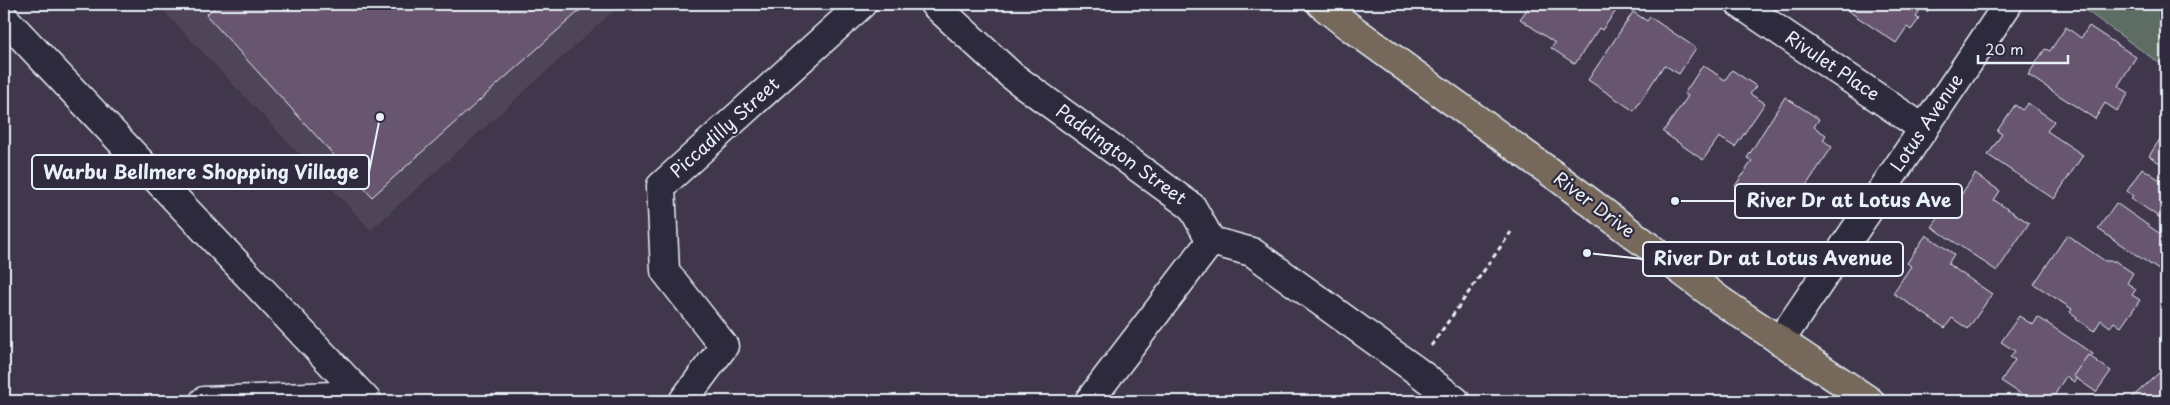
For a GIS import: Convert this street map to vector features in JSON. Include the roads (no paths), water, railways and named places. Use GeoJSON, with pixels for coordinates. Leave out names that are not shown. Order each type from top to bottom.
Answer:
{"type":"FeatureCollection","features":[{"type":"Feature","properties":{"kind":"main road","name":"River Drive"},"geometry":{"type":"LineString","coordinates":[[1321,4],[1346,25],[1564,183],[1721,301],[1870,401]]}},
{"type":"Feature","properties":{"kind":"street","name":"Piccadilly Street"},"geometry":{"type":"LineString","coordinates":[[683,401],[724,346],[665,271],[661,186],[862,4]]}},
{"type":"Feature","properties":{"kind":"street","name":"Paddington Street"},"geometry":{"type":"LineString","coordinates":[[934,4],[1010,75],[1192,207],[1211,241]]}},
{"type":"Feature","properties":{"kind":"street","name":"Rivulet Place"},"geometry":{"type":"LineString","coordinates":[[1740,4],[1924,129]]}},
{"type":"Feature","properties":{"kind":"street","name":"Lotus Avenue"},"geometry":{"type":"LineString","coordinates":[[1780,341],[2008,4]]}},
{"type":"Feature","properties":{"kind":"street"},"geometry":{"type":"LineString","coordinates":[[4,18],[364,398]]}},
{"type":"Feature","properties":{"kind":"street"},"geometry":{"type":"LineString","coordinates":[[1089,401],[1211,241],[1252,252],[1456,401]]}},
{"type":"Feature","properties":{"kind":"street"},"geometry":{"type":"LineString","coordinates":[[204,401],[364,398]]}},
{"type":"Feature","properties":{"kind":"place","name":"Warbu Bellmere Shopping Village"},"geometry":{"type":"Point","coordinates":[380,117]}},
{"type":"Feature","properties":{"kind":"place","name":"River Dr at Lotus Ave"},"geometry":{"type":"Point","coordinates":[1675,201]}},
{"type":"Feature","properties":{"kind":"place","name":"River Dr at Lotus Avenue"},"geometry":{"type":"Point","coordinates":[1587,253]}}]}
